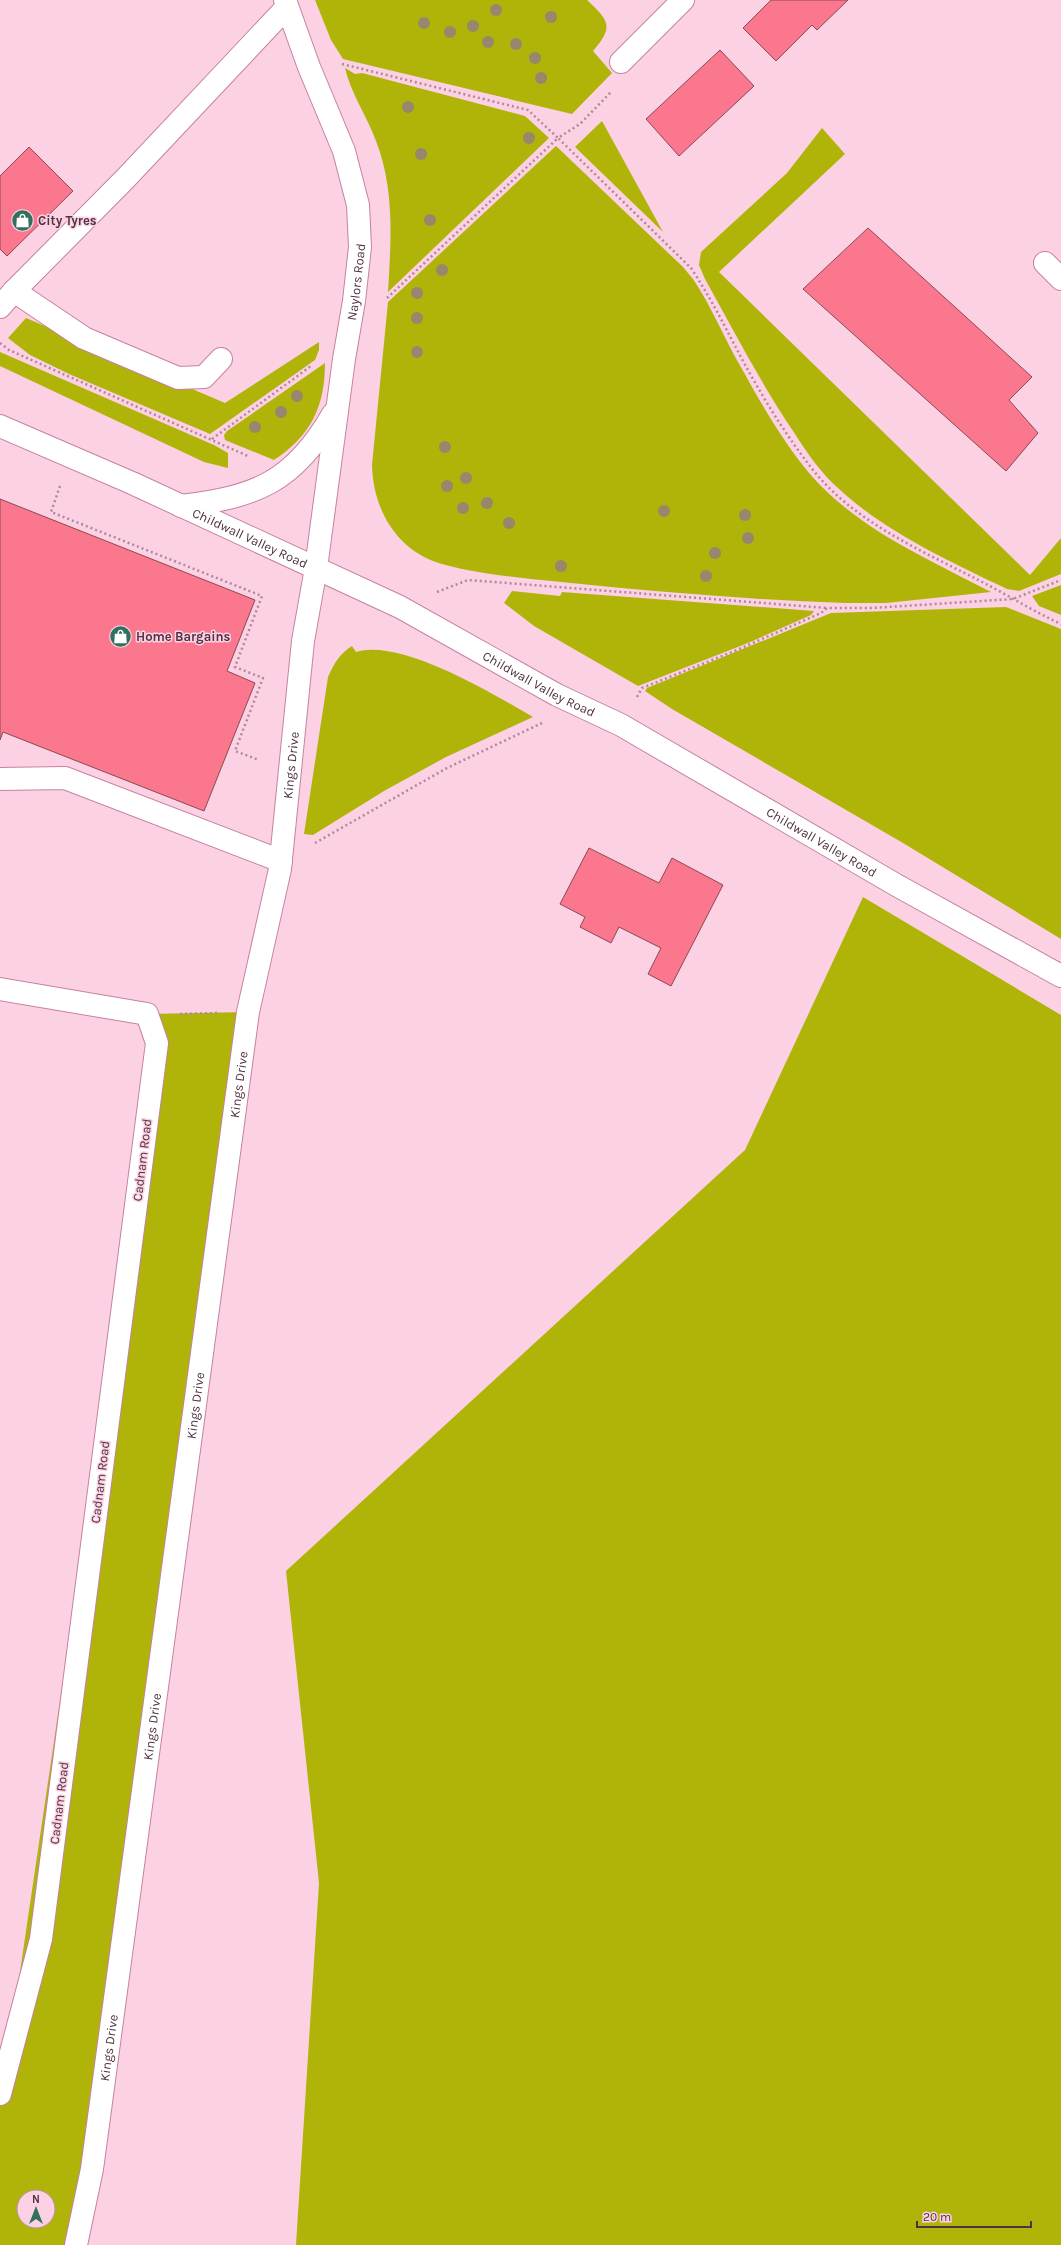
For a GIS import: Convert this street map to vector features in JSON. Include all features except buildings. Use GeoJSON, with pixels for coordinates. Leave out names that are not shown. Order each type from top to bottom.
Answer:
{"type":"FeatureCollection","features":[{"type":"Feature","properties":{"kind":"street"},"geometry":{"type":"LineString","coordinates":[[621,62],[683,0]]}},
{"type":"Feature","properties":{"kind":"street","name":"Naylors Road"},"geometry":{"type":"LineString","coordinates":[[0,307],[125,179],[286,3],[309,66],[344,151],[358,205],[360,247],[354,301],[344,359],[316,568]]}},
{"type":"Feature","properties":{"kind":"street"},"geometry":{"type":"LineString","coordinates":[[1045,263],[1061,279]]}},
{"type":"Feature","properties":{"kind":"street"},"geometry":{"type":"LineString","coordinates":[[14,291],[84,338],[178,378],[204,377],[221,359]]}},
{"type":"Feature","properties":{"kind":"street"},"geometry":{"type":"LineString","coordinates":[[181,506],[221,501],[258,490],[285,475],[307,454],[338,406]]}},
{"type":"Feature","properties":{"kind":"street","name":"Childwall Valley Road"},"geometry":{"type":"LineString","coordinates":[[0,426],[181,506],[400,607],[557,696],[621,725],[898,886],[1061,976]]}},
{"type":"Feature","properties":{"kind":"street","name":"Kings Drive"},"geometry":{"type":"LineString","coordinates":[[76,2245],[92,2169],[248,1012],[281,861],[303,641],[316,568]]}},
{"type":"Feature","properties":{"kind":"street"},"geometry":{"type":"LineString","coordinates":[[0,779],[65,778],[281,861]]}},
{"type":"Feature","properties":{"kind":"street"},"geometry":{"type":"LineString","coordinates":[[0,989],[147,1014]]}},
{"type":"Feature","properties":{"kind":"street","name":"Cadnam Road"},"geometry":{"type":"LineString","coordinates":[[0,2094],[42,1931],[157,1043],[147,1014]]}},
{"type":"Feature","properties":{"kind":"path"},"geometry":{"type":"LineString","coordinates":[[354,301],[384,301],[558,138],[580,124],[622,80],[621,62]]}},
{"type":"Feature","properties":{"kind":"path"},"geometry":{"type":"LineString","coordinates":[[309,66],[345,63],[528,110],[691,268],[704,287],[744,362],[785,429],[813,470],[829,487],[879,526],[1032,610],[1061,624]]}},
{"type":"Feature","properties":{"kind":"path"},"geometry":{"type":"LineString","coordinates":[[0,343],[9,350],[212,440],[285,475]]}},
{"type":"Feature","properties":{"kind":"path"},"geometry":{"type":"LineString","coordinates":[[212,440],[323,357],[344,359]]}},
{"type":"Feature","properties":{"kind":"path"},"geometry":{"type":"LineString","coordinates":[[72,457],[51,512],[262,596],[236,667],[263,678],[235,752],[290,771]]}},
{"type":"Feature","properties":{"kind":"path"},"geometry":{"type":"LineString","coordinates":[[400,607],[468,580],[827,608],[872,608],[1013,599],[1061,580]]}},
{"type":"Feature","properties":{"kind":"path"},"geometry":{"type":"LineString","coordinates":[[621,725],[642,688],[737,650],[821,613],[827,608]]}},
{"type":"Feature","properties":{"kind":"path"},"geometry":{"type":"LineString","coordinates":[[314,850],[315,842],[434,775],[541,724],[557,696]]}},
{"type":"Feature","properties":{"kind":"path"},"geometry":{"type":"LineString","coordinates":[[147,1014],[248,1012]]}},
{"type":"Feature","properties":{"kind":"shaded area"},"geometry":{"type":"Polygon","coordinates":[[[315,0],[587,0],[604,18],[606,24],[604,35],[593,51],[612,73],[572,114],[343,59],[331,40],[315,0]]]}},
{"type":"Feature","properties":{"kind":"shaded area"},"geometry":{"type":"Polygon","coordinates":[[[345,68],[355,74],[362,73],[525,116],[549,138],[388,292],[391,235],[389,197],[386,178],[376,141],[351,87],[345,68]]]}},
{"type":"Feature","properties":{"kind":"shaded area"},"geometry":{"type":"Polygon","coordinates":[[[602,121],[663,232],[575,147],[602,121]]]}},
{"type":"Feature","properties":{"kind":"shaded area"},"geometry":{"type":"Polygon","coordinates":[[[822,128],[845,154],[719,272],[1030,575],[1061,538],[1061,574],[1019,591],[1007,589],[918,544],[897,532],[856,504],[826,476],[804,448],[759,377],[705,279],[699,265],[701,252],[787,173],[822,128]]]}},
{"type":"Feature","properties":{"kind":"shaded area"},"geometry":{"type":"Polygon","coordinates":[[[556,146],[683,267],[693,279],[768,414],[798,459],[820,485],[858,518],[879,532],[923,557],[991,592],[886,603],[845,603],[742,598],[538,580],[482,573],[448,566],[419,554],[396,534],[381,509],[376,495],[372,465],[388,302],[556,146]]]}},
{"type":"Feature","properties":{"kind":"shaded area"},"geometry":{"type":"Polygon","coordinates":[[[26,318],[225,403],[319,342],[319,350],[315,360],[210,434],[69,374],[30,355],[8,338],[26,318]]]}},
{"type":"Feature","properties":{"kind":"shaded area"},"geometry":{"type":"Polygon","coordinates":[[[0,352],[214,445],[228,453],[228,468],[204,462],[0,366],[0,352]]]}},
{"type":"Feature","properties":{"kind":"shaded area"},"geometry":{"type":"Polygon","coordinates":[[[325,363],[324,379],[319,406],[306,430],[298,441],[287,451],[274,460],[225,440],[224,435],[227,431],[325,363]]]}},
{"type":"Feature","properties":{"kind":"shaded area"},"geometry":{"type":"Polygon","coordinates":[[[1061,585],[1061,615],[1039,606],[1032,596],[1061,585]]]}},
{"type":"Feature","properties":{"kind":"shaded area"},"geometry":{"type":"Polygon","coordinates":[[[512,591],[560,596],[562,592],[814,611],[811,615],[748,643],[638,686],[534,626],[504,603],[512,591]]]}},
{"type":"Feature","properties":{"kind":"shaded area"},"geometry":{"type":"Polygon","coordinates":[[[1006,607],[1061,629],[1061,939],[903,843],[672,709],[645,691],[647,688],[831,613],[1006,607]]]}},
{"type":"Feature","properties":{"kind":"shaded area"},"geometry":{"type":"Polygon","coordinates":[[[352,646],[356,652],[375,650],[397,653],[421,660],[495,695],[533,717],[446,757],[384,791],[313,835],[304,834],[328,677],[337,660],[352,646]]]}},
{"type":"Feature","properties":{"kind":"shaded area"},"geometry":{"type":"Polygon","coordinates":[[[863,897],[1061,1015],[1061,2245],[296,2245],[319,1883],[286,1571],[745,1150],[863,897]]]}},
{"type":"Feature","properties":{"kind":"shaded area"},"geometry":{"type":"Polygon","coordinates":[[[248,1012],[75,2245],[0,2245],[0,2091],[3,2087],[157,1043],[147,1014],[248,1012]]]}},
{"type":"Feature","properties":{"kind":"place","name":"City Tyres"},"geometry":{"type":"Point","coordinates":[22,220]}},
{"type":"Feature","properties":{"kind":"place","name":"Home Bargains"},"geometry":{"type":"Point","coordinates":[121,636]}}]}
